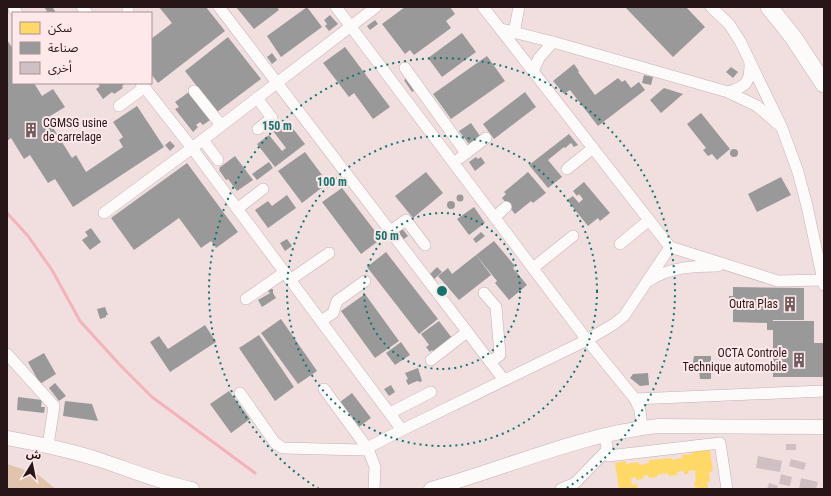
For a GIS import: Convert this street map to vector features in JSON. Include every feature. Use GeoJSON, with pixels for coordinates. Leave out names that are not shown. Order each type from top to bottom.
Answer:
{"type":"FeatureCollection","features":[{"type":"Feature","properties":{"kind":"highway"},"geometry":{"type":"LineString","coordinates":[[769,7],[793,37],[824,84]]}},
{"type":"Feature","properties":{"kind":"main road"},"geometry":{"type":"LineString","coordinates":[[431,489],[458,482],[573,443],[605,434],[642,428],[658,426],[824,426]]}},
{"type":"Feature","properties":{"kind":"main road"},"geometry":{"type":"LineString","coordinates":[[804,427],[824,431]]}},
{"type":"Feature","properties":{"kind":"main road"},"geometry":{"type":"LineString","coordinates":[[7,438],[48,446],[105,461],[151,478],[192,489]]}},
{"type":"Feature","properties":{"kind":"lane"},"geometry":{"type":"LineString","coordinates":[[219,7],[504,380]]}},
{"type":"Feature","properties":{"kind":"lane"},"geometry":{"type":"LineString","coordinates":[[336,7],[587,340],[635,399],[640,410],[642,428]]}},
{"type":"Feature","properties":{"kind":"lane"},"geometry":{"type":"LineString","coordinates":[[104,213],[203,140],[376,7]]}},
{"type":"Feature","properties":{"kind":"lane"},"geometry":{"type":"LineString","coordinates":[[483,7],[670,247],[778,282],[823,283],[807,206],[798,172],[782,128],[740,41],[729,24],[711,7]]}},
{"type":"Feature","properties":{"kind":"lane"},"geometry":{"type":"LineString","coordinates":[[514,32],[519,7]]}},
{"type":"Feature","properties":{"kind":"lane"},"geometry":{"type":"LineString","coordinates":[[500,29],[553,42],[728,92],[757,106],[782,128]]}},
{"type":"Feature","properties":{"kind":"lane"},"geometry":{"type":"LineString","coordinates":[[533,71],[540,58],[553,42]]}},
{"type":"Feature","properties":{"kind":"lane"},"geometry":{"type":"LineString","coordinates":[[728,92],[741,88],[747,83],[750,75],[750,60]]}},
{"type":"Feature","properties":{"kind":"lane"},"geometry":{"type":"LineString","coordinates":[[405,68],[466,153]]}},
{"type":"Feature","properties":{"kind":"lane"},"geometry":{"type":"LineString","coordinates":[[119,106],[143,85],[192,148],[402,430]]}},
{"type":"Feature","properties":{"kind":"lane"},"geometry":{"type":"LineString","coordinates":[[194,91],[221,125]]}},
{"type":"Feature","properties":{"kind":"lane"},"geometry":{"type":"LineString","coordinates":[[257,98],[272,118],[258,129]]}},
{"type":"Feature","properties":{"kind":"lane"},"geometry":{"type":"LineString","coordinates":[[454,163],[486,138]]}},
{"type":"Feature","properties":{"kind":"lane"},"geometry":{"type":"LineString","coordinates":[[203,140],[218,160]]}},
{"type":"Feature","properties":{"kind":"lane"},"geometry":{"type":"LineString","coordinates":[[567,169],[593,148]]}},
{"type":"Feature","properties":{"kind":"lane"},"geometry":{"type":"LineString","coordinates":[[237,209],[263,189]]}},
{"type":"Feature","properties":{"kind":"lane"},"geometry":{"type":"LineString","coordinates":[[495,217],[506,207]]}},
{"type":"Feature","properties":{"kind":"lane"},"geometry":{"type":"LineString","coordinates":[[390,231],[406,220],[425,245]]}},
{"type":"Feature","properties":{"kind":"lane"},"geometry":{"type":"LineString","coordinates":[[620,244],[649,220]]}},
{"type":"Feature","properties":{"kind":"lane"},"geometry":{"type":"LineString","coordinates":[[534,268],[572,236]]}},
{"type":"Feature","properties":{"kind":"lane"},"geometry":{"type":"LineString","coordinates":[[240,393],[275,443],[283,448],[368,449],[402,430],[587,340],[614,324],[624,316],[670,247]]}},
{"type":"Feature","properties":{"kind":"lane"},"geometry":{"type":"LineString","coordinates":[[246,299],[329,253]]}},
{"type":"Feature","properties":{"kind":"lane"},"geometry":{"type":"LineString","coordinates":[[647,282],[661,274],[685,267],[732,267]]}},
{"type":"Feature","properties":{"kind":"lane"},"geometry":{"type":"LineString","coordinates":[[321,321],[334,313],[337,301],[365,281]]}},
{"type":"Feature","properties":{"kind":"lane"},"geometry":{"type":"LineString","coordinates":[[484,293],[496,308],[500,355],[490,362]]}},
{"type":"Feature","properties":{"kind":"lane"},"geometry":{"type":"LineString","coordinates":[[431,360],[467,332]]}},
{"type":"Feature","properties":{"kind":"lane"},"geometry":{"type":"LineString","coordinates":[[7,354],[54,406],[48,446]]}},
{"type":"Feature","properties":{"kind":"lane"},"geometry":{"type":"LineString","coordinates":[[324,389],[368,449],[375,467],[374,489]]}},
{"type":"Feature","properties":{"kind":"lane"},"geometry":{"type":"LineString","coordinates":[[635,399],[824,391]]}},
{"type":"Feature","properties":{"kind":"lane"},"geometry":{"type":"LineString","coordinates":[[390,413],[431,392]]}},
{"type":"Feature","properties":{"kind":"lane"},"geometry":{"type":"LineString","coordinates":[[718,426],[727,489]]}},
{"type":"Feature","properties":{"kind":"lane"},"geometry":{"type":"LineString","coordinates":[[605,434],[608,456],[720,443]]}},
{"type":"Feature","properties":{"kind":"lane"},"geometry":{"type":"LineString","coordinates":[[562,489],[575,483],[607,450]]}},
{"type":"Feature","properties":{"kind":"shaded area"},"geometry":{"type":"Polygon","coordinates":[[[7,464],[37,474],[56,489],[7,489],[7,464]]]}},
{"type":"Feature","properties":{"kind":"building: سكن"},"geometry":{"type":"Polygon","coordinates":[[[710,450],[713,471],[709,472],[710,482],[707,482],[708,489],[698,489],[698,487],[695,488],[695,470],[688,471],[689,474],[684,474],[684,471],[677,472],[678,475],[669,476],[668,473],[649,478],[648,475],[643,476],[643,479],[636,480],[636,477],[631,478],[632,485],[637,484],[638,489],[619,489],[615,463],[626,461],[626,464],[638,462],[640,465],[649,463],[649,460],[672,458],[672,460],[682,458],[682,455],[692,454],[692,452],[710,450]]]}},
{"type":"Feature","properties":{"kind":"building: صناعة"},"geometry":{"type":"Polygon","coordinates":[[[44,7],[54,7],[53,8],[55,12],[46,12],[47,11],[44,7]]]}},
{"type":"Feature","properties":{"kind":"building: صناعة"},"geometry":{"type":"Polygon","coordinates":[[[159,7],[206,7],[225,31],[158,83],[152,75],[152,38],[172,23],[159,7]]]}},
{"type":"Feature","properties":{"kind":"building: صناعة"},"geometry":{"type":"Polygon","coordinates":[[[236,7],[277,7],[279,10],[254,29],[236,7]]]}},
{"type":"Feature","properties":{"kind":"building: صناعة"},"geometry":{"type":"Polygon","coordinates":[[[307,7],[322,27],[281,57],[267,36],[307,7]]]}},
{"type":"Feature","properties":{"kind":"building: صناعة"},"geometry":{"type":"Polygon","coordinates":[[[405,7],[450,7],[455,14],[446,21],[451,28],[414,55],[410,50],[405,54],[382,24],[405,7]]]}},
{"type":"Feature","properties":{"kind":"building: صناعة"},"geometry":{"type":"Polygon","coordinates":[[[625,7],[686,7],[705,27],[673,57],[625,7]]]}},
{"type":"Feature","properties":{"kind":"building: صناعة"},"geometry":{"type":"Polygon","coordinates":[[[330,15],[338,24],[329,31],[325,26],[327,24],[324,20],[330,15]]]}},
{"type":"Feature","properties":{"kind":"building: صناعة"},"geometry":{"type":"Polygon","coordinates":[[[375,20],[378,24],[370,30],[367,26],[375,20]]]}},
{"type":"Feature","properties":{"kind":"building: صناعة"},"geometry":{"type":"Polygon","coordinates":[[[462,33],[476,52],[442,77],[428,58],[462,33]]]}},
{"type":"Feature","properties":{"kind":"building: صناعة"},"geometry":{"type":"Polygon","coordinates":[[[228,37],[261,79],[217,112],[185,71],[228,37]]]}},
{"type":"Feature","properties":{"kind":"building: صناعة","name":"CGMSG usine de carrelage"},"geometry":{"type":"Polygon","coordinates":[[[7,40],[12,48],[12,84],[35,84],[42,96],[53,89],[65,107],[47,118],[72,158],[76,155],[86,172],[123,147],[119,140],[123,137],[113,122],[137,106],[164,147],[73,207],[55,179],[48,183],[30,155],[24,159],[11,138],[7,141],[7,40]]]}},
{"type":"Feature","properties":{"kind":"building: صناعة"},"geometry":{"type":"Polygon","coordinates":[[[345,47],[390,107],[373,119],[354,93],[349,97],[323,63],[345,47]]]}},
{"type":"Feature","properties":{"kind":"building: صناعة"},"geometry":{"type":"Polygon","coordinates":[[[272,53],[277,60],[272,64],[267,57],[272,53]]]}},
{"type":"Feature","properties":{"kind":"building: صناعة"},"geometry":{"type":"Polygon","coordinates":[[[487,56],[505,81],[451,119],[433,94],[487,56]]]}},
{"type":"Feature","properties":{"kind":"building: صناعة"},"geometry":{"type":"Polygon","coordinates":[[[574,64],[595,95],[618,78],[622,82],[625,80],[631,88],[639,82],[645,90],[598,126],[570,90],[564,94],[553,81],[574,64]]]}},
{"type":"Feature","properties":{"kind":"building: صناعة"},"geometry":{"type":"Polygon","coordinates":[[[731,67],[738,72],[733,78],[726,72],[731,67]]]}},
{"type":"Feature","properties":{"kind":"building: صناعة"},"geometry":{"type":"Polygon","coordinates":[[[644,75],[653,77],[651,85],[642,83],[644,75]]]}},
{"type":"Feature","properties":{"kind":"building: صناعة"},"geometry":{"type":"Polygon","coordinates":[[[407,78],[415,90],[412,92],[404,80],[407,78]]]}},
{"type":"Feature","properties":{"kind":"building: صناعة"},"geometry":{"type":"Polygon","coordinates":[[[98,84],[125,84],[122,86],[123,88],[114,94],[112,92],[103,99],[96,89],[100,86],[98,84]]]}},
{"type":"Feature","properties":{"kind":"building: صناعة"},"geometry":{"type":"Polygon","coordinates":[[[664,88],[683,94],[661,113],[650,100],[664,88]]]}},
{"type":"Feature","properties":{"kind":"building: صناعة"},"geometry":{"type":"Polygon","coordinates":[[[189,92],[210,120],[203,125],[200,122],[196,125],[198,127],[193,132],[175,109],[179,107],[175,102],[189,92]]]}},
{"type":"Feature","properties":{"kind":"building: صناعة"},"geometry":{"type":"Polygon","coordinates":[[[525,92],[536,107],[494,139],[483,124],[525,92]]]}},
{"type":"Feature","properties":{"kind":"building: صناعة"},"geometry":{"type":"Polygon","coordinates":[[[701,113],[730,149],[717,160],[712,154],[708,156],[703,150],[706,148],[687,124],[701,113]]]}},
{"type":"Feature","properties":{"kind":"building: صناعة"},"geometry":{"type":"Polygon","coordinates":[[[287,121],[305,144],[275,167],[257,144],[269,135],[282,151],[286,148],[273,131],[287,121]]]}},
{"type":"Feature","properties":{"kind":"building: صناعة"},"geometry":{"type":"Polygon","coordinates":[[[471,123],[480,136],[469,144],[459,131],[471,123]]]}},
{"type":"Feature","properties":{"kind":"building: صناعة"},"geometry":{"type":"Polygon","coordinates":[[[569,134],[578,145],[574,147],[571,143],[548,160],[562,177],[548,188],[529,165],[569,134]]]}},
{"type":"Feature","properties":{"kind":"building: صناعة"},"geometry":{"type":"Polygon","coordinates":[[[170,141],[175,146],[170,151],[165,145],[170,141]]]}},
{"type":"Feature","properties":{"kind":"building: صناعة"},"geometry":{"type":"Polygon","coordinates":[[[732,149],[736,149],[738,153],[736,157],[732,157],[730,155],[730,151],[732,149]]]}},
{"type":"Feature","properties":{"kind":"building: صناعة"},"geometry":{"type":"Polygon","coordinates":[[[305,152],[328,183],[302,203],[278,171],[305,152]]]}},
{"type":"Feature","properties":{"kind":"building: صناعة"},"geometry":{"type":"Polygon","coordinates":[[[235,156],[253,180],[237,191],[219,170],[219,168],[235,156]]]}},
{"type":"Feature","properties":{"kind":"building: صناعة"},"geometry":{"type":"Polygon","coordinates":[[[476,157],[478,159],[481,157],[485,163],[475,171],[469,162],[476,157]]]}},
{"type":"Feature","properties":{"kind":"building: صناعة"},"geometry":{"type":"Polygon","coordinates":[[[269,162],[273,168],[257,180],[252,174],[269,162]]]}},
{"type":"Feature","properties":{"kind":"building: صناعة"},"geometry":{"type":"Polygon","coordinates":[[[187,163],[238,232],[216,248],[211,241],[201,248],[179,218],[134,250],[111,218],[187,163]]]}},
{"type":"Feature","properties":{"kind":"building: صناعة"},"geometry":{"type":"Polygon","coordinates":[[[426,172],[443,193],[413,218],[395,196],[426,172]]]}},
{"type":"Feature","properties":{"kind":"building: صناعة"},"geometry":{"type":"Polygon","coordinates":[[[528,172],[546,193],[533,203],[531,201],[515,214],[502,198],[506,194],[504,192],[528,172]]]}},
{"type":"Feature","properties":{"kind":"building: صناعة"},"geometry":{"type":"Polygon","coordinates":[[[781,177],[791,195],[757,212],[748,194],[781,177]]]}},
{"type":"Feature","properties":{"kind":"building: صناعة"},"geometry":{"type":"Polygon","coordinates":[[[584,182],[610,213],[600,221],[598,218],[588,226],[567,200],[573,196],[579,203],[583,199],[579,194],[577,196],[573,191],[584,182]]]}},
{"type":"Feature","properties":{"kind":"building: صناعة"},"geometry":{"type":"Polygon","coordinates":[[[342,188],[381,239],[361,254],[322,202],[342,188]]]}},
{"type":"Feature","properties":{"kind":"building: صناعة"},"geometry":{"type":"Polygon","coordinates":[[[460,194],[463,195],[463,201],[460,202],[457,201],[456,198],[457,195],[460,194]]]}},
{"type":"Feature","properties":{"kind":"building: صناعة"},"geometry":{"type":"Polygon","coordinates":[[[287,195],[296,208],[268,228],[255,210],[268,201],[272,206],[287,195]]]}},
{"type":"Feature","properties":{"kind":"building: صناعة"},"geometry":{"type":"Polygon","coordinates":[[[451,201],[454,202],[454,208],[451,209],[448,208],[447,205],[448,202],[451,201]]]}},
{"type":"Feature","properties":{"kind":"building: صناعة"},"geometry":{"type":"Polygon","coordinates":[[[474,207],[485,223],[469,235],[457,219],[474,207]]]}},
{"type":"Feature","properties":{"kind":"building: صناعة"},"geometry":{"type":"Polygon","coordinates":[[[401,227],[408,236],[401,241],[394,232],[401,227]]]}},
{"type":"Feature","properties":{"kind":"building: صناعة"},"geometry":{"type":"Polygon","coordinates":[[[91,228],[101,242],[90,250],[82,240],[88,236],[85,232],[91,228]]]}},
{"type":"Feature","properties":{"kind":"building: صناعة"},"geometry":{"type":"Polygon","coordinates":[[[481,232],[485,236],[476,243],[473,239],[481,232]]]}},
{"type":"Feature","properties":{"kind":"building: صناعة"},"geometry":{"type":"Polygon","coordinates":[[[287,239],[292,246],[285,251],[280,243],[287,239]]]}},
{"type":"Feature","properties":{"kind":"building: صناعة"},"geometry":{"type":"Polygon","coordinates":[[[494,241],[515,266],[513,268],[527,285],[509,300],[495,283],[497,281],[476,255],[494,241]]]}},
{"type":"Feature","properties":{"kind":"building: صناعة"},"geometry":{"type":"Polygon","coordinates":[[[386,252],[438,319],[419,334],[367,267],[386,252]]]}},
{"type":"Feature","properties":{"kind":"building: صناعة"},"geometry":{"type":"Polygon","coordinates":[[[476,255],[491,275],[459,300],[438,276],[448,268],[452,274],[476,255]]]}},
{"type":"Feature","properties":{"kind":"building: صناعة"},"geometry":{"type":"Polygon","coordinates":[[[437,267],[442,272],[432,281],[428,276],[437,267]]]}},
{"type":"Feature","properties":{"kind":"building: صناعة"},"geometry":{"type":"Polygon","coordinates":[[[733,287],[804,288],[804,320],[773,321],[814,321],[814,343],[824,343],[824,377],[773,377],[773,330],[767,330],[767,323],[733,322],[733,309],[729,309],[729,296],[733,296],[733,287]]]}},
{"type":"Feature","properties":{"kind":"building: صناعة"},"geometry":{"type":"Polygon","coordinates":[[[273,289],[273,293],[276,298],[262,307],[258,300],[270,293],[268,291],[273,289]]]}},
{"type":"Feature","properties":{"kind":"building: صناعة"},"geometry":{"type":"Polygon","coordinates":[[[365,294],[399,341],[375,358],[341,311],[365,294]]]}},
{"type":"Feature","properties":{"kind":"building: صناعة"},"geometry":{"type":"Polygon","coordinates":[[[105,307],[108,315],[100,319],[97,309],[105,307]]]}},
{"type":"Feature","properties":{"kind":"building: صناعة"},"geometry":{"type":"Polygon","coordinates":[[[281,319],[317,371],[298,384],[261,333],[281,319]]]}},
{"type":"Feature","properties":{"kind":"building: صناعة"},"geometry":{"type":"Polygon","coordinates":[[[439,321],[452,338],[434,352],[432,350],[430,352],[426,347],[429,345],[421,334],[439,321]]]}},
{"type":"Feature","properties":{"kind":"building: صناعة"},"geometry":{"type":"Polygon","coordinates":[[[205,325],[216,342],[170,372],[150,342],[159,336],[168,349],[205,325]]]}},
{"type":"Feature","properties":{"kind":"building: صناعة"},"geometry":{"type":"Polygon","coordinates":[[[259,335],[294,387],[275,401],[239,348],[259,335]]]}},
{"type":"Feature","properties":{"kind":"building: صناعة"},"geometry":{"type":"Polygon","coordinates":[[[401,342],[410,355],[395,365],[386,353],[401,342]]]}},
{"type":"Feature","properties":{"kind":"building: صناعة"},"geometry":{"type":"Polygon","coordinates":[[[44,353],[56,374],[40,384],[28,362],[44,353]]]}},
{"type":"Feature","properties":{"kind":"building: صناعة"},"geometry":{"type":"Polygon","coordinates":[[[694,356],[711,356],[711,379],[700,379],[699,369],[692,368],[694,356]]]}},
{"type":"Feature","properties":{"kind":"building: صناعة"},"geometry":{"type":"Polygon","coordinates":[[[418,368],[422,381],[417,381],[408,385],[406,380],[408,379],[405,373],[418,368]]]}},
{"type":"Feature","properties":{"kind":"building: صناعة"},"geometry":{"type":"Polygon","coordinates":[[[648,373],[649,385],[640,386],[630,378],[633,374],[648,373]]]}},
{"type":"Feature","properties":{"kind":"building: صناعة"},"geometry":{"type":"Polygon","coordinates":[[[55,383],[66,396],[59,401],[49,388],[55,383]]]}},
{"type":"Feature","properties":{"kind":"building: صناعة"},"geometry":{"type":"Polygon","coordinates":[[[391,385],[395,392],[389,396],[384,389],[391,385]]]}},
{"type":"Feature","properties":{"kind":"building: صناعة"},"geometry":{"type":"Polygon","coordinates":[[[229,391],[250,419],[231,433],[210,404],[229,391]]]}},
{"type":"Feature","properties":{"kind":"building: صناعة"},"geometry":{"type":"Polygon","coordinates":[[[352,393],[371,418],[359,427],[340,402],[352,393]]]}},
{"type":"Feature","properties":{"kind":"building: صناعة"},"geometry":{"type":"Polygon","coordinates":[[[18,397],[42,400],[41,407],[45,407],[44,413],[17,410],[18,397]]]}},
{"type":"Feature","properties":{"kind":"building: صناعة"},"geometry":{"type":"Polygon","coordinates":[[[65,401],[92,404],[98,421],[63,416],[65,401]]]}},
{"type":"Feature","properties":{"kind":"building: أخرى"},"geometry":{"type":"Polygon","coordinates":[[[786,444],[796,444],[796,450],[786,450],[786,444]]]}},
{"type":"Feature","properties":{"kind":"building: أخرى"},"geometry":{"type":"Polygon","coordinates":[[[758,456],[782,461],[780,472],[756,468],[758,456]]]}},
{"type":"Feature","properties":{"kind":"building: أخرى"},"geometry":{"type":"Polygon","coordinates":[[[791,459],[806,463],[804,470],[789,466],[791,459]]]}},
{"type":"Feature","properties":{"kind":"building: أخرى"},"geometry":{"type":"Polygon","coordinates":[[[781,474],[792,477],[790,486],[779,484],[781,474]]]}},
{"type":"Feature","properties":{"kind":"building: أخرى"},"geometry":{"type":"Polygon","coordinates":[[[801,478],[818,482],[816,489],[799,489],[801,478]]]}},
{"type":"Feature","properties":{"kind":"building: أخرى"},"geometry":{"type":"Polygon","coordinates":[[[769,483],[778,486],[777,489],[767,489],[769,483]]]}},
{"type":"Feature","properties":{"kind":"waterway"},"geometry":{"type":"LineString","coordinates":[[7,213],[28,236],[52,270],[80,321],[120,365],[152,397],[255,473]]}},
{"type":"Feature","properties":{"kind":"place","name":"CGMSG usine de carrelage"},"geometry":{"type":"Point","coordinates":[31,130]}},
{"type":"Feature","properties":{"kind":"place","name":"Outra Plas"},"geometry":{"type":"Point","coordinates":[790,304]}},
{"type":"Feature","properties":{"kind":"place","name":"OCTA Controle Technique automobile"},"geometry":{"type":"Point","coordinates":[799,360]}}]}
